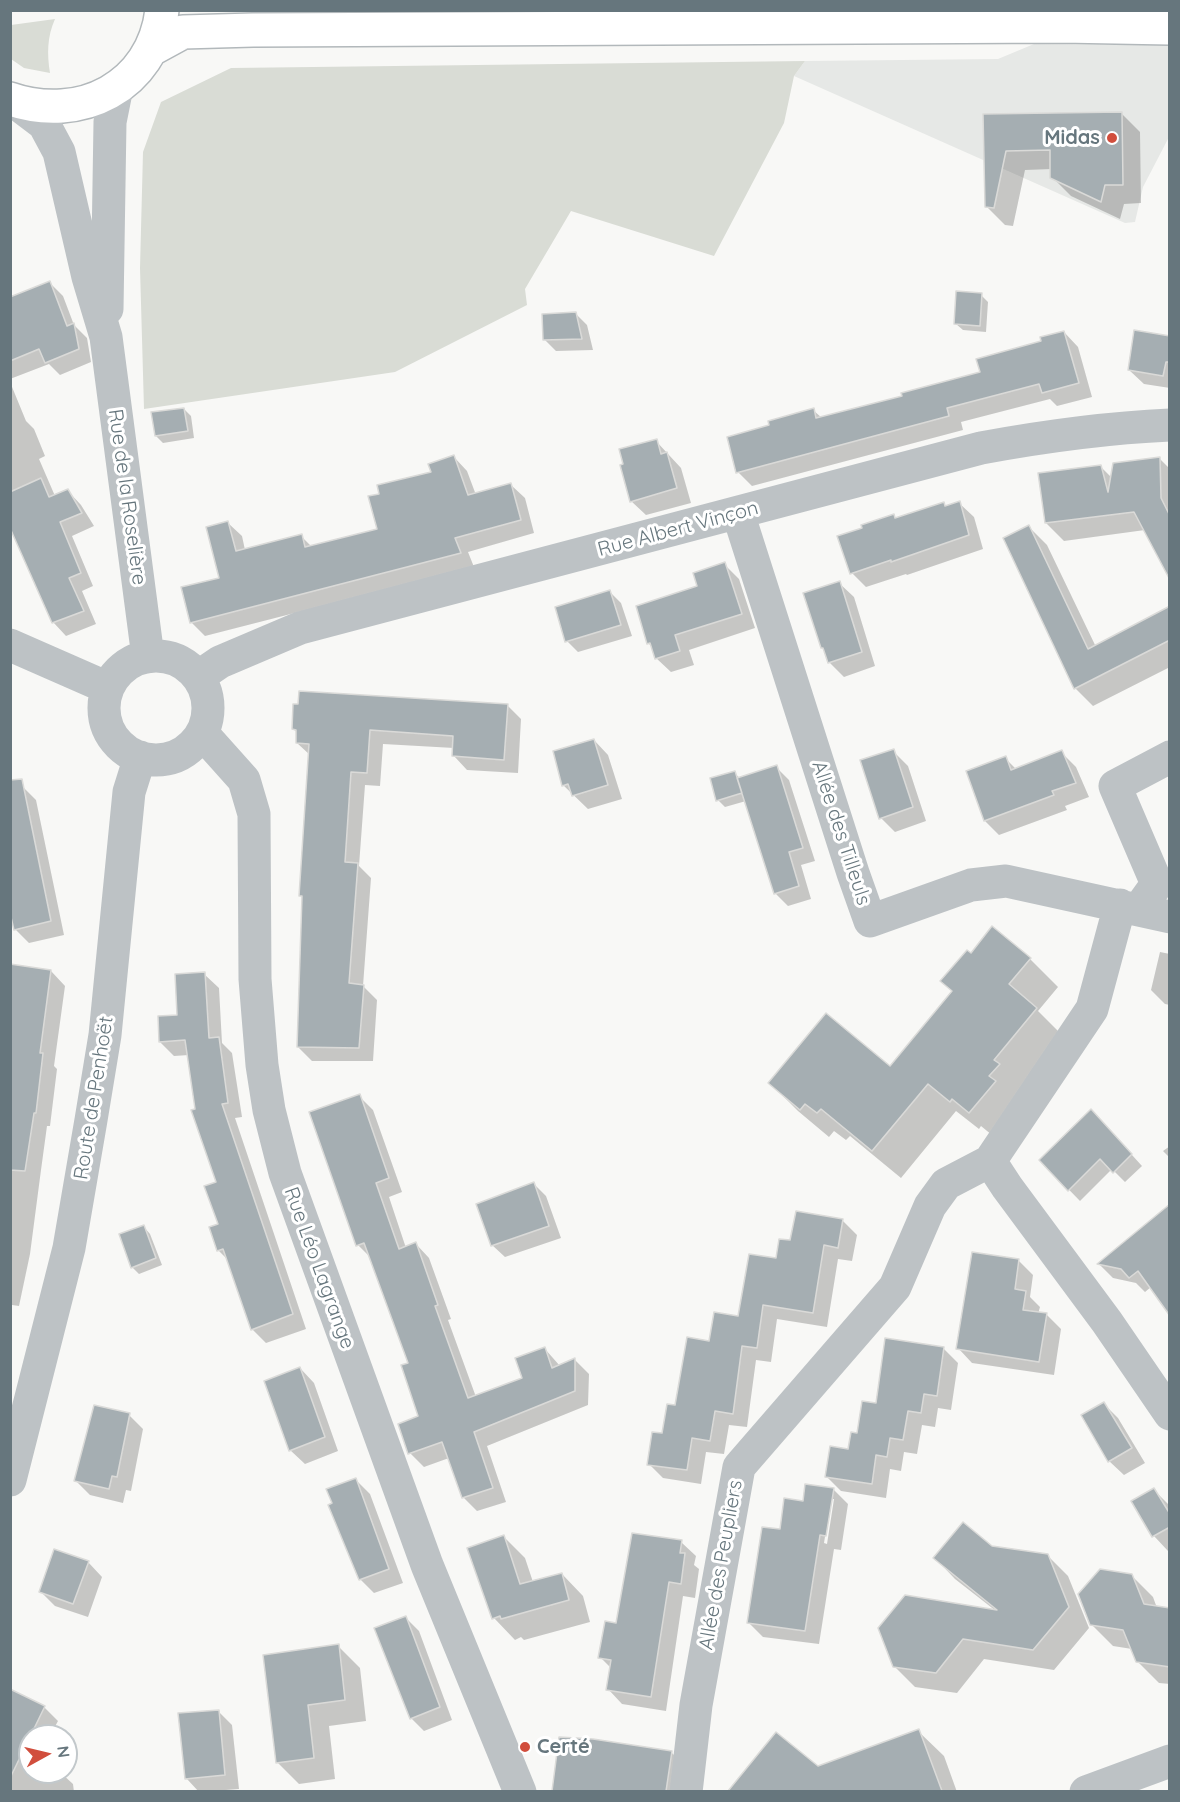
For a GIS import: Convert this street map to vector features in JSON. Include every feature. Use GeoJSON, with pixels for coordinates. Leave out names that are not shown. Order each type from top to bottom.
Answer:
{"type":"FeatureCollection","features":[{"type":"Feature","properties":{"kind":"main road"},"geometry":{"type":"LineString","coordinates":[[11,99],[46,108],[83,104],[101,97],[136,71],[150,50],[160,23],[162,10]]}},
{"type":"Feature","properties":{"kind":"main road"},"geometry":{"type":"LineString","coordinates":[[150,50],[183,32],[244,30],[1038,26],[1170,28]]}},
{"type":"Feature","properties":{"kind":"street","name":"Rue de la Roselière"},"geometry":{"type":"LineString","coordinates":[[117,87],[110,131],[106,337],[148,657]]}},
{"type":"Feature","properties":{"kind":"street","name":"Rue de la Roselière"},"geometry":{"type":"LineString","coordinates":[[11,99],[44,124],[58,152],[88,277],[106,337]]}},
{"type":"Feature","properties":{"kind":"street","name":"Rue Albert Vinçon"},"geometry":{"type":"LineString","coordinates":[[198,677],[220,662],[300,628],[981,448],[1048,435],[1108,428],[1170,425]]}},
{"type":"Feature","properties":{"kind":"street","name":"Allée des Tilleuls"},"geometry":{"type":"LineString","coordinates":[[738,513],[870,921],[971,885],[1006,881],[1143,910]]}},
{"type":"Feature","properties":{"kind":"street"},"geometry":{"type":"LineString","coordinates":[[10,645],[108,688]]}},
{"type":"Feature","properties":{"kind":"street"},"geometry":{"type":"LineString","coordinates":[[162,656],[189,667],[198,677],[205,690],[208,705],[207,719],[202,733],[182,754],[161,760],[140,758],[125,750],[113,737],[106,722],[105,704],[108,688],[124,667],[136,660],[162,656]]}},
{"type":"Feature","properties":{"kind":"street","name":"Rue Léo Lagrange"},"geometry":{"type":"LineString","coordinates":[[202,733],[244,780],[254,814],[255,979],[262,1065],[269,1110],[285,1173],[427,1565],[520,1791]]}},
{"type":"Feature","properties":{"kind":"street"},"geometry":{"type":"LineString","coordinates":[[1170,757],[1115,786],[1157,884],[1092,1009],[990,1161],[1107,1322],[1170,1414]]}},
{"type":"Feature","properties":{"kind":"street","name":"Route de Penhoët"},"geometry":{"type":"LineString","coordinates":[[10,1480],[17,1432],[69,1248],[105,1035],[129,792],[140,758]]}},
{"type":"Feature","properties":{"kind":"street","name":"Allée des Peupliers"},"geometry":{"type":"LineString","coordinates":[[686,1791],[696,1705],[739,1467],[895,1287],[930,1206],[946,1184],[990,1161]]}},
{"type":"Feature","properties":{"kind":"street"},"geometry":{"type":"LineString","coordinates":[[1086,1791],[1170,1761]]}},
{"type":"Feature","properties":{"kind":"shaded area"},"geometry":{"type":"Polygon","coordinates":[[[55,19],[48,46],[50,73],[24,68],[11,59],[11,25],[55,19]]]}},
{"type":"Feature","properties":{"kind":"shaded area"},"geometry":{"type":"Polygon","coordinates":[[[1034,44],[1169,45],[1169,137],[1143,187],[1135,222],[1125,223],[794,76],[805,61],[998,59],[1034,44]]]}},
{"type":"Feature","properties":{"kind":"shaded area"},"geometry":{"type":"Polygon","coordinates":[[[805,61],[794,76],[784,123],[714,256],[571,211],[525,289],[527,305],[395,372],[144,409],[140,268],[143,152],[161,102],[231,68],[805,61]]]}},
{"type":"Feature","properties":{"kind":"building"},"geometry":{"type":"Polygon","coordinates":[[[1122,112],[1123,185],[1105,185],[1101,202],[1050,178],[1050,150],[1006,151],[994,208],[985,207],[983,114],[1122,112]]]}},
{"type":"Feature","properties":{"kind":"building"},"geometry":{"type":"Polygon","coordinates":[[[50,281],[67,326],[74,323],[79,349],[45,363],[39,349],[10,361],[10,297],[50,281]]]}},
{"type":"Feature","properties":{"kind":"building"},"geometry":{"type":"Polygon","coordinates":[[[956,291],[982,293],[980,326],[954,324],[956,291]]]}},
{"type":"Feature","properties":{"kind":"building"},"geometry":{"type":"Polygon","coordinates":[[[576,312],[582,339],[543,340],[542,314],[576,312]]]}},
{"type":"Feature","properties":{"kind":"building"},"geometry":{"type":"Polygon","coordinates":[[[1134,330],[1170,336],[1170,362],[1166,362],[1163,376],[1128,370],[1134,330]]]}},
{"type":"Feature","properties":{"kind":"building"},"geometry":{"type":"Polygon","coordinates":[[[1064,331],[1079,383],[1042,393],[1039,384],[947,408],[949,416],[736,473],[727,437],[769,425],[768,421],[814,408],[816,418],[902,396],[901,393],[980,372],[976,359],[1041,341],[1040,337],[1064,331]]]}},
{"type":"Feature","properties":{"kind":"building"},"geometry":{"type":"Polygon","coordinates":[[[184,408],[188,431],[155,436],[151,412],[184,408]]]}},
{"type":"Feature","properties":{"kind":"building"},"geometry":{"type":"Polygon","coordinates":[[[657,439],[661,454],[667,452],[677,488],[630,502],[620,465],[623,464],[619,449],[657,439]]]}},
{"type":"Feature","properties":{"kind":"building"},"geometry":{"type":"Polygon","coordinates":[[[454,455],[468,495],[511,483],[521,520],[455,538],[461,553],[190,623],[181,587],[219,578],[206,527],[228,521],[236,551],[302,534],[305,547],[377,529],[368,496],[379,494],[377,485],[431,472],[428,464],[454,455]]]}},
{"type":"Feature","properties":{"kind":"building"},"geometry":{"type":"Polygon","coordinates":[[[1160,457],[1161,498],[1170,516],[1170,580],[1134,512],[1045,523],[1038,473],[1101,465],[1108,492],[1113,463],[1160,457]]]}},
{"type":"Feature","properties":{"kind":"building"},"geometry":{"type":"Polygon","coordinates":[[[41,478],[49,497],[68,489],[82,513],[60,522],[81,573],[69,578],[84,611],[52,623],[10,528],[10,492],[41,478]]]}},
{"type":"Feature","properties":{"kind":"building"},"geometry":{"type":"Polygon","coordinates":[[[960,501],[969,535],[850,574],[837,536],[894,514],[895,518],[944,502],[945,506],[960,501]]]}},
{"type":"Feature","properties":{"kind":"building"},"geometry":{"type":"Polygon","coordinates":[[[1029,525],[1088,649],[1170,606],[1170,640],[1074,689],[1003,538],[1029,525]]]}},
{"type":"Feature","properties":{"kind":"building"},"geometry":{"type":"Polygon","coordinates":[[[725,562],[742,614],[675,635],[680,651],[655,659],[650,643],[647,644],[636,606],[697,586],[693,573],[725,562]]]}},
{"type":"Feature","properties":{"kind":"building"},"geometry":{"type":"Polygon","coordinates":[[[840,581],[862,652],[828,663],[803,593],[840,581]]]}},
{"type":"Feature","properties":{"kind":"building"},"geometry":{"type":"Polygon","coordinates":[[[610,590],[621,625],[565,642],[555,607],[610,590]]]}},
{"type":"Feature","properties":{"kind":"building"},"geometry":{"type":"Polygon","coordinates":[[[299,691],[508,704],[504,760],[452,756],[453,736],[370,730],[367,773],[351,772],[345,862],[358,863],[349,983],[364,985],[359,1048],[297,1047],[302,896],[299,896],[309,744],[296,743],[296,730],[292,729],[293,704],[298,704],[299,691]]]}},
{"type":"Feature","properties":{"kind":"building"},"geometry":{"type":"Polygon","coordinates":[[[594,739],[608,785],[572,796],[568,784],[562,786],[553,751],[594,739]]]}},
{"type":"Feature","properties":{"kind":"building"},"geometry":{"type":"Polygon","coordinates":[[[894,749],[913,807],[879,819],[860,760],[894,749]]]}},
{"type":"Feature","properties":{"kind":"building"},"geometry":{"type":"Polygon","coordinates":[[[1062,750],[1076,783],[1052,791],[1054,795],[984,821],[966,771],[1006,756],[1011,770],[1062,750]]]}},
{"type":"Feature","properties":{"kind":"building"},"geometry":{"type":"Polygon","coordinates":[[[777,765],[803,848],[789,852],[799,886],[774,894],[737,778],[777,765]]]}},
{"type":"Feature","properties":{"kind":"building"},"geometry":{"type":"Polygon","coordinates":[[[735,771],[742,793],[716,801],[710,778],[735,771]]]}},
{"type":"Feature","properties":{"kind":"building"},"geometry":{"type":"Polygon","coordinates":[[[22,779],[51,921],[14,930],[10,913],[10,780],[22,779]]]}},
{"type":"Feature","properties":{"kind":"building"},"geometry":{"type":"Polygon","coordinates":[[[992,926],[1031,958],[1009,984],[1037,1008],[994,1060],[1000,1064],[989,1076],[996,1081],[969,1113],[952,1099],[950,1102],[928,1084],[872,1151],[821,1109],[817,1113],[805,1104],[800,1110],[768,1083],[826,1013],[890,1066],[952,991],[940,981],[967,950],[971,953],[992,926]]]}},
{"type":"Feature","properties":{"kind":"building"},"geometry":{"type":"Polygon","coordinates":[[[10,964],[51,970],[40,1053],[43,1053],[36,1113],[34,1113],[25,1171],[10,1170],[10,964]]]}},
{"type":"Feature","properties":{"kind":"building"},"geometry":{"type":"Polygon","coordinates":[[[205,972],[209,1038],[219,1037],[228,1103],[222,1104],[293,1314],[251,1330],[223,1249],[217,1251],[209,1227],[218,1224],[204,1186],[216,1182],[191,1110],[195,1109],[185,1040],[159,1042],[158,1016],[177,1015],[175,974],[205,972]]]}},
{"type":"Feature","properties":{"kind":"building"},"geometry":{"type":"Polygon","coordinates":[[[360,1094],[389,1178],[376,1183],[399,1249],[416,1242],[438,1305],[435,1306],[468,1398],[522,1378],[515,1358],[545,1347],[552,1368],[575,1358],[575,1391],[474,1432],[493,1488],[462,1498],[442,1442],[408,1454],[398,1424],[418,1416],[401,1365],[408,1363],[364,1243],[356,1246],[309,1112],[360,1094]]]}},
{"type":"Feature","properties":{"kind":"building"},"geometry":{"type":"Polygon","coordinates":[[[1091,1109],[1132,1154],[1113,1173],[1100,1159],[1068,1191],[1039,1160],[1091,1109]]]}},
{"type":"Feature","properties":{"kind":"building"},"geometry":{"type":"Polygon","coordinates":[[[534,1182],[549,1226],[491,1246],[476,1204],[534,1182]]]}},
{"type":"Feature","properties":{"kind":"building"},"geometry":{"type":"Polygon","coordinates":[[[1170,1204],[1170,1316],[1138,1271],[1129,1278],[1121,1269],[1097,1264],[1170,1204]]]}},
{"type":"Feature","properties":{"kind":"building"},"geometry":{"type":"Polygon","coordinates":[[[796,1211],[843,1219],[838,1248],[824,1245],[813,1313],[763,1305],[757,1348],[742,1346],[733,1414],[715,1411],[710,1441],[692,1438],[687,1470],[647,1465],[652,1432],[662,1433],[667,1404],[675,1405],[687,1337],[709,1341],[714,1312],[738,1316],[749,1254],[776,1258],[779,1239],[790,1240],[796,1211]]]}},
{"type":"Feature","properties":{"kind":"building"},"geometry":{"type":"Polygon","coordinates":[[[144,1225],[156,1258],[131,1268],[119,1234],[144,1225]]]}},
{"type":"Feature","properties":{"kind":"building"},"geometry":{"type":"Polygon","coordinates":[[[972,1252],[1019,1259],[1015,1289],[1026,1291],[1023,1310],[1047,1313],[1039,1362],[956,1349],[972,1252]]]}},
{"type":"Feature","properties":{"kind":"building"},"geometry":{"type":"Polygon","coordinates":[[[885,1338],[944,1347],[937,1396],[924,1394],[921,1413],[908,1411],[903,1440],[890,1438],[887,1457],[876,1455],[872,1484],[825,1477],[830,1446],[848,1449],[851,1432],[857,1433],[862,1401],[876,1403],[885,1338]]]}},
{"type":"Feature","properties":{"kind":"building"},"geometry":{"type":"Polygon","coordinates":[[[300,1367],[325,1437],[289,1451],[264,1381],[300,1367]]]}},
{"type":"Feature","properties":{"kind":"building"},"geometry":{"type":"Polygon","coordinates":[[[1104,1402],[1132,1448],[1108,1462],[1081,1415],[1104,1402]]]}},
{"type":"Feature","properties":{"kind":"building"},"geometry":{"type":"Polygon","coordinates":[[[94,1405],[130,1413],[117,1477],[112,1476],[109,1489],[74,1481],[94,1405]]]}},
{"type":"Feature","properties":{"kind":"building"},"geometry":{"type":"Polygon","coordinates":[[[356,1478],[389,1569],[359,1580],[328,1505],[332,1503],[326,1489],[356,1478]]]}},
{"type":"Feature","properties":{"kind":"building"},"geometry":{"type":"Polygon","coordinates":[[[805,1484],[834,1488],[826,1536],[820,1535],[805,1631],[747,1623],[762,1527],[780,1529],[784,1498],[803,1501],[805,1484]]]}},
{"type":"Feature","properties":{"kind":"building"},"geometry":{"type":"Polygon","coordinates":[[[1154,1488],[1170,1514],[1170,1527],[1152,1537],[1131,1501],[1154,1488]]]}},
{"type":"Feature","properties":{"kind":"building"},"geometry":{"type":"Polygon","coordinates":[[[963,1522],[992,1546],[1048,1554],[1069,1607],[1033,1650],[963,1639],[936,1673],[893,1667],[878,1628],[905,1595],[997,1610],[933,1558],[963,1522]]]}},
{"type":"Feature","properties":{"kind":"building"},"geometry":{"type":"Polygon","coordinates":[[[632,1533],[682,1540],[680,1553],[685,1553],[681,1584],[669,1582],[651,1697],[606,1690],[611,1660],[598,1658],[605,1621],[616,1623],[632,1533]]]}},
{"type":"Feature","properties":{"kind":"building"},"geometry":{"type":"Polygon","coordinates":[[[504,1535],[520,1584],[562,1573],[569,1600],[501,1619],[500,1616],[492,1619],[467,1548],[504,1535]]]}},
{"type":"Feature","properties":{"kind":"building"},"geometry":{"type":"Polygon","coordinates":[[[54,1549],[89,1561],[73,1604],[39,1592],[54,1549]]]}},
{"type":"Feature","properties":{"kind":"building"},"geometry":{"type":"Polygon","coordinates":[[[1100,1569],[1132,1574],[1144,1604],[1170,1608],[1170,1667],[1136,1662],[1123,1630],[1090,1625],[1078,1594],[1100,1569]]]}},
{"type":"Feature","properties":{"kind":"building"},"geometry":{"type":"Polygon","coordinates":[[[406,1616],[440,1707],[410,1719],[374,1628],[406,1616]]]}},
{"type":"Feature","properties":{"kind":"building"},"geometry":{"type":"Polygon","coordinates":[[[339,1644],[345,1700],[308,1705],[314,1758],[276,1763],[263,1655],[339,1644]]]}},
{"type":"Feature","properties":{"kind":"building"},"geometry":{"type":"Polygon","coordinates":[[[10,1689],[45,1706],[36,1724],[18,1724],[18,1762],[10,1778],[10,1689]]]}},
{"type":"Feature","properties":{"kind":"building"},"geometry":{"type":"Polygon","coordinates":[[[219,1710],[225,1775],[185,1779],[178,1713],[219,1710]]]}},
{"type":"Feature","properties":{"kind":"building"},"geometry":{"type":"Polygon","coordinates":[[[919,1729],[942,1791],[728,1791],[776,1732],[818,1766],[919,1729]]]}},
{"type":"Feature","properties":{"kind":"building"},"geometry":{"type":"Polygon","coordinates":[[[559,1737],[593,1739],[672,1751],[666,1791],[552,1791],[559,1737]]]}},
{"type":"Feature","properties":{"kind":"place","name":"Midas"},"geometry":{"type":"Point","coordinates":[1112,138]}},
{"type":"Feature","properties":{"kind":"place","name":"Certé"},"geometry":{"type":"Point","coordinates":[525,1747]}}]}
